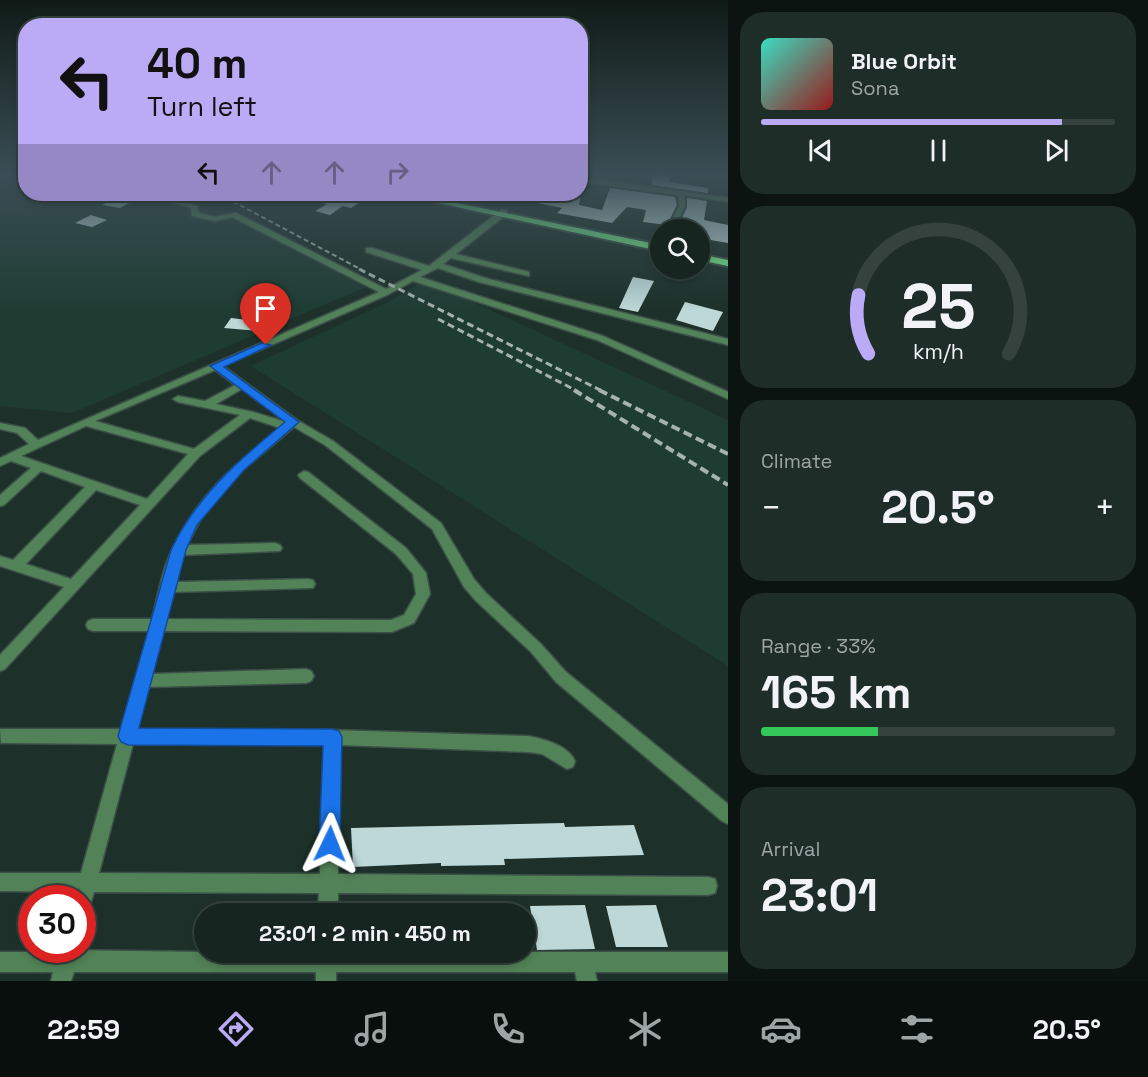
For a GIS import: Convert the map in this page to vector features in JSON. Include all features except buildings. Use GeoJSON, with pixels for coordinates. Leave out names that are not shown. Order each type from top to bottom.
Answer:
{"type":"FeatureCollection","features":[{"type":"Feature","properties":{"kind":"highway"},"geometry":{"type":"LineString","coordinates":[[537,220],[650,241]]}},
{"type":"Feature","properties":{"kind":"highway"},"geometry":{"type":"LineString","coordinates":[[710,257],[728,261]]}},
{"type":"Feature","properties":{"kind":"street"},"geometry":{"type":"LineString","coordinates":[[243,220],[382,289],[384,293]]}},
{"type":"Feature","properties":{"kind":"street"},"geometry":{"type":"LineString","coordinates":[[6,460],[85,422],[384,293],[433,267],[494,220]]}},
{"type":"Feature","properties":{"kind":"street"},"geometry":{"type":"LineString","coordinates":[[369,250],[728,342]]}},
{"type":"Feature","properties":{"kind":"street"},"geometry":{"type":"LineString","coordinates":[[450,255],[526,274]]}},
{"type":"Feature","properties":{"kind":"street"},"geometry":{"type":"LineString","coordinates":[[413,278],[600,338],[728,396]]}},
{"type":"Feature","properties":{"kind":"street"},"geometry":{"type":"LineString","coordinates":[[216,366],[291,424],[329,443],[437,526],[469,583],[481,597],[529,641],[561,676],[728,815]]}},
{"type":"Feature","properties":{"kind":"street"},"geometry":{"type":"LineString","coordinates":[[206,405],[242,385]]}},
{"type":"Feature","properties":{"kind":"street"},"geometry":{"type":"LineString","coordinates":[[178,399],[291,424]]}},
{"type":"Feature","properties":{"kind":"street"},"geometry":{"type":"LineString","coordinates":[[2,658],[196,453],[249,414]]}},
{"type":"Feature","properties":{"kind":"street"},"geometry":{"type":"LineString","coordinates":[[85,422],[196,453]]}},
{"type":"Feature","properties":{"kind":"street"},"geometry":{"type":"LineString","coordinates":[[87,885],[178,550],[191,522],[205,504],[240,467],[291,424]]}},
{"type":"Feature","properties":{"kind":"street"},"geometry":{"type":"LineString","coordinates":[[0,426],[21,430],[38,445]]}},
{"type":"Feature","properties":{"kind":"street"},"geometry":{"type":"LineString","coordinates":[[6,460],[149,504]]}},
{"type":"Feature","properties":{"kind":"street"},"geometry":{"type":"LineString","coordinates":[[0,502],[38,468]]}},
{"type":"Feature","properties":{"kind":"street"},"geometry":{"type":"LineString","coordinates":[[93,626],[392,626],[409,619],[423,594],[423,583],[411,562],[304,475]]}},
{"type":"Feature","properties":{"kind":"street"},"geometry":{"type":"LineString","coordinates":[[16,566],[93,486]]}},
{"type":"Feature","properties":{"kind":"street"},"geometry":{"type":"LineString","coordinates":[[178,550],[275,548]]}},
{"type":"Feature","properties":{"kind":"street"},"geometry":{"type":"LineString","coordinates":[[0,561],[73,585]]}},
{"type":"Feature","properties":{"kind":"street"},"geometry":{"type":"LineString","coordinates":[[168,587],[308,584]]}},
{"type":"Feature","properties":{"kind":"street"},"geometry":{"type":"LineString","coordinates":[[142,681],[306,676]]}},
{"type":"Feature","properties":{"kind":"street"},"geometry":{"type":"LineString","coordinates":[[1,736],[333,737],[528,744],[545,747],[567,761]]}},
{"type":"Feature","properties":{"kind":"street"},"geometry":{"type":"LineString","coordinates":[[328,903],[333,737]]}},
{"type":"Feature","properties":{"kind":"street"},"geometry":{"type":"LineString","coordinates":[[0,882],[328,886],[708,886]]}},
{"type":"Feature","properties":{"kind":"street"},"geometry":{"type":"LineString","coordinates":[[0,962],[326,965],[585,971],[728,962]]}},
{"type":"Feature","properties":{"kind":"shaded area"},"geometry":{"type":"Polygon","coordinates":[[[0,220],[255,220],[373,284],[72,413],[0,406],[0,220]]]}},
{"type":"Feature","properties":{"kind":"shaded area"},"geometry":{"type":"Polygon","coordinates":[[[425,280],[728,420],[728,666],[251,366],[390,301],[425,280]]]}},
{"type":"Feature","properties":{"kind":"railway"},"geometry":{"type":"LineString","coordinates":[[268,220],[362,270]]}},
{"type":"Feature","properties":{"kind":"railway"},"geometry":{"type":"LineString","coordinates":[[359,269],[602,391]]}},
{"type":"Feature","properties":{"kind":"railway"},"geometry":{"type":"LineString","coordinates":[[438,319],[577,391]]}},
{"type":"Feature","properties":{"kind":"railway"},"geometry":{"type":"LineString","coordinates":[[574,390],[728,485]]}},
{"type":"Feature","properties":{"kind":"railway"},"geometry":{"type":"LineString","coordinates":[[599,390],[728,454]]}},
{"type":"Feature","properties":{"kind":"route"},"geometry":{"type":"LineString","coordinates":[[266,345],[216,366],[293,422],[240,467],[191,522],[178,550],[128,736],[333,737],[330,844]]}}]}
